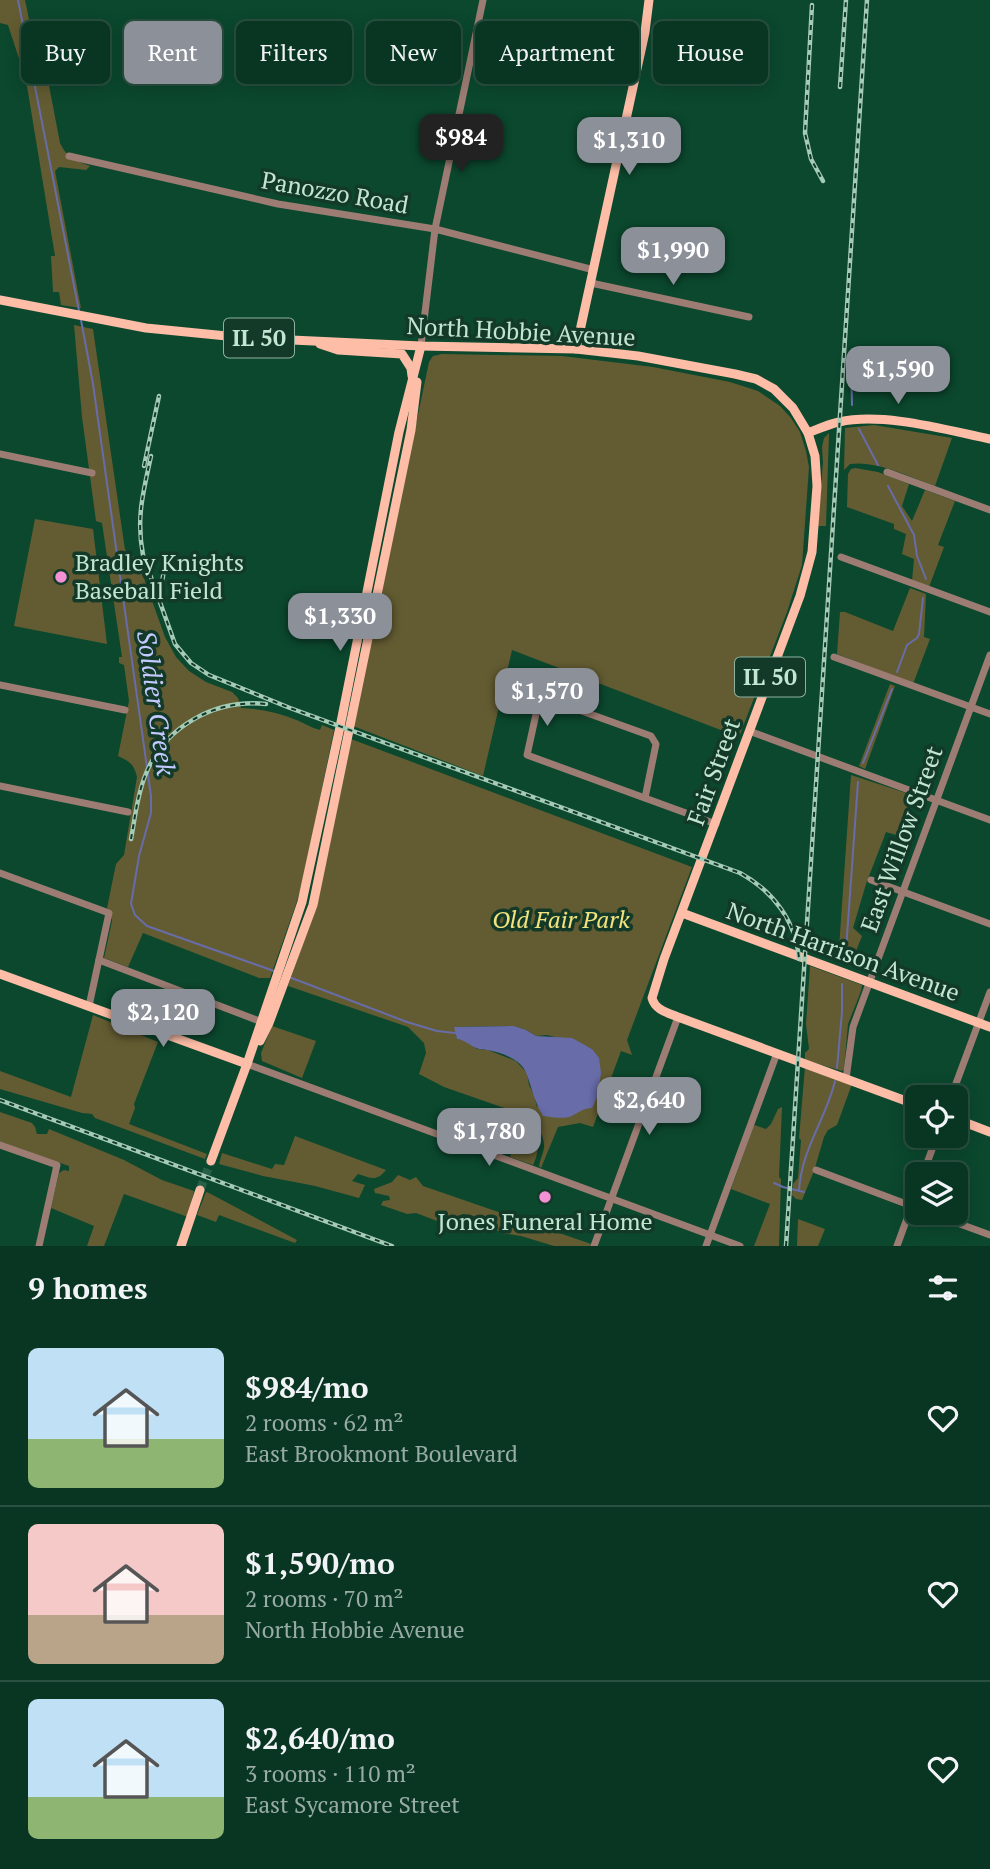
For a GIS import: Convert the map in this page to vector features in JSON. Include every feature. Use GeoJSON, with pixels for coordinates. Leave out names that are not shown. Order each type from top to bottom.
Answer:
{"type":"FeatureCollection","features":[{"type":"Feature","properties":{"kind":"main road"},"geometry":{"type":"LineString","coordinates":[[576,349],[646,32],[649,0]]}},
{"type":"Feature","properties":{"kind":"main road","name":"North Hobbie Avenue"},"geometry":{"type":"LineString","coordinates":[[0,300],[153,328],[247,338],[421,346],[576,349],[638,356],[756,379],[783,397],[801,419],[808,433]]}},
{"type":"Feature","properties":{"kind":"main road"},"geometry":{"type":"LineString","coordinates":[[312,341],[338,350],[401,354],[411,368],[412,382]]}},
{"type":"Feature","properties":{"kind":"main road"},"geometry":{"type":"LineString","coordinates":[[285,969],[340,727],[399,432],[421,346]]}},
{"type":"Feature","properties":{"kind":"main road"},"geometry":{"type":"LineString","coordinates":[[211,1161],[261,1022],[313,905],[411,430],[421,346]]}},
{"type":"Feature","properties":{"kind":"main road"},"geometry":{"type":"LineString","coordinates":[[808,433],[839,422],[862,419],[896,421],[990,439]]}},
{"type":"Feature","properties":{"kind":"main road","name":"Fair Street"},"geometry":{"type":"LineString","coordinates":[[678,1017],[653,1004],[653,992],[800,596],[812,552],[817,486],[815,456],[808,433]]}},
{"type":"Feature","properties":{"kind":"main road","name":"North Harrison Avenue"},"geometry":{"type":"LineString","coordinates":[[682,913],[990,1027]]}},
{"type":"Feature","properties":{"kind":"main road"},"geometry":{"type":"LineString","coordinates":[[0,974],[247,1064]]}},
{"type":"Feature","properties":{"kind":"main road"},"geometry":{"type":"LineString","coordinates":[[247,1064],[269,1025],[280,982]]}},
{"type":"Feature","properties":{"kind":"main road","name":"IL 50"},"geometry":{"type":"LineString","coordinates":[[678,1017],[905,1101]]}},
{"type":"Feature","properties":{"kind":"main road"},"geometry":{"type":"LineString","coordinates":[[968,1124],[990,1132]]}},
{"type":"Feature","properties":{"kind":"main road"},"geometry":{"type":"LineString","coordinates":[[181,1246],[200,1190]]}},
{"type":"Feature","properties":{"kind":"street"},"geometry":{"type":"LineString","coordinates":[[421,346],[435,229],[483,0]]}},
{"type":"Feature","properties":{"kind":"street","name":"Panozzo Road"},"geometry":{"type":"LineString","coordinates":[[69,156],[278,204],[435,229],[594,270]]}},
{"type":"Feature","properties":{"kind":"street"},"geometry":{"type":"LineString","coordinates":[[591,284],[749,317]]}},
{"type":"Feature","properties":{"kind":"street"},"geometry":{"type":"LineString","coordinates":[[0,454],[92,473]]}},
{"type":"Feature","properties":{"kind":"street"},"geometry":{"type":"LineString","coordinates":[[887,472],[990,510]]}},
{"type":"Feature","properties":{"kind":"street"},"geometry":{"type":"LineString","coordinates":[[841,557],[990,612]]}},
{"type":"Feature","properties":{"kind":"street","name":"East Willow Street"},"geometry":{"type":"LineString","coordinates":[[846,1079],[853,1027],[990,655]]}},
{"type":"Feature","properties":{"kind":"street"},"geometry":{"type":"LineString","coordinates":[[834,657],[990,714]]}},
{"type":"Feature","properties":{"kind":"street"},"geometry":{"type":"LineString","coordinates":[[0,685],[125,710]]}},
{"type":"Feature","properties":{"kind":"street"},"geometry":{"type":"LineString","coordinates":[[645,798],[656,744],[651,736],[540,696],[527,755],[716,824]]}},
{"type":"Feature","properties":{"kind":"street"},"geometry":{"type":"LineString","coordinates":[[749,731],[990,820]]}},
{"type":"Feature","properties":{"kind":"street"},"geometry":{"type":"LineString","coordinates":[[0,786],[128,812]]}},
{"type":"Feature","properties":{"kind":"street"},"geometry":{"type":"LineString","coordinates":[[0,873],[109,913],[89,1006]]}},
{"type":"Feature","properties":{"kind":"street"},"geometry":{"type":"LineString","coordinates":[[871,880],[990,924]]}},
{"type":"Feature","properties":{"kind":"street"},"geometry":{"type":"LineString","coordinates":[[99,960],[261,1022]]}},
{"type":"Feature","properties":{"kind":"street"},"geometry":{"type":"LineString","coordinates":[[956,1085],[990,992]]}},
{"type":"Feature","properties":{"kind":"street"},"geometry":{"type":"LineString","coordinates":[[594,1246],[678,1017]]}},
{"type":"Feature","properties":{"kind":"street"},"geometry":{"type":"LineString","coordinates":[[706,1246],[777,1054]]}},
{"type":"Feature","properties":{"kind":"street"},"geometry":{"type":"LineString","coordinates":[[247,1064],[740,1246]]}},
{"type":"Feature","properties":{"kind":"street"},"geometry":{"type":"LineString","coordinates":[[0,1145],[57,1166],[39,1246]]}},
{"type":"Feature","properties":{"kind":"street"},"geometry":{"type":"LineString","coordinates":[[816,1170],[905,1204]]}},
{"type":"Feature","properties":{"kind":"street"},"geometry":{"type":"LineString","coordinates":[[897,1246],[906,1225]]}},
{"type":"Feature","properties":{"kind":"street"},"geometry":{"type":"LineString","coordinates":[[963,1225],[990,1235]]}},
{"type":"Feature","properties":{"kind":"green space"},"geometry":{"type":"Polygon","coordinates":[[[0,0],[25,0],[29,21],[21,21],[21,65],[8,25],[0,23],[0,0]]]}},
{"type":"Feature","properties":{"kind":"green space"},"geometry":{"type":"Polygon","coordinates":[[[27,84],[49,84],[60,143],[72,158],[90,166],[86,170],[59,167],[55,171],[81,308],[61,305],[59,292],[53,292],[51,256],[55,256],[27,84]]]}},
{"type":"Feature","properties":{"kind":"green space"},"geometry":{"type":"Polygon","coordinates":[[[74,325],[93,329],[125,550],[137,559],[165,637],[176,657],[189,671],[206,682],[232,692],[238,698],[241,708],[278,714],[320,730],[322,725],[334,730],[303,880],[270,978],[259,978],[143,933],[128,967],[104,958],[112,921],[111,911],[107,908],[116,864],[124,855],[137,777],[130,764],[118,756],[129,701],[124,665],[119,663],[119,657],[122,657],[102,523],[96,521],[82,417],[74,325]]]}},
{"type":"Feature","properties":{"kind":"green space"},"geometry":{"type":"Polygon","coordinates":[[[433,356],[562,356],[653,367],[730,382],[758,391],[780,406],[791,418],[800,432],[809,467],[802,565],[739,737],[512,650],[483,776],[353,726],[429,362],[433,356]]]}},
{"type":"Feature","properties":{"kind":"green space"},"geometry":{"type":"Polygon","coordinates":[[[874,425],[952,438],[935,486],[871,464],[850,464],[844,470],[845,428],[874,425]]]}},
{"type":"Feature","properties":{"kind":"green space"},"geometry":{"type":"Polygon","coordinates":[[[829,433],[826,526],[818,526],[822,447],[824,438],[829,433]]]}},
{"type":"Feature","properties":{"kind":"green space"},"geometry":{"type":"Polygon","coordinates":[[[855,468],[878,472],[909,484],[902,506],[912,521],[925,490],[955,501],[938,545],[944,547],[929,587],[912,581],[914,559],[902,554],[906,534],[894,529],[894,524],[847,507],[848,474],[855,468]]]}},
{"type":"Feature","properties":{"kind":"green space","name":"Bradley Knights Baseball Field"},"geometry":{"type":"Polygon","coordinates":[[[35,519],[93,529],[107,644],[14,626],[35,519]]]}},
{"type":"Feature","properties":{"kind":"green space"},"geometry":{"type":"Polygon","coordinates":[[[910,588],[926,594],[924,637],[930,639],[913,684],[837,654],[840,612],[893,631],[910,588]]]}},
{"type":"Feature","properties":{"kind":"green space"},"geometry":{"type":"Polygon","coordinates":[[[890,684],[895,686],[865,769],[859,766],[890,684]]]}},
{"type":"Feature","properties":{"kind":"green space","name":"Old Fair Park"},"geometry":{"type":"Polygon","coordinates":[[[351,739],[692,867],[627,1040],[632,1055],[621,1051],[593,1127],[580,1123],[558,1127],[541,1168],[539,1166],[544,1143],[534,1123],[527,1116],[444,1087],[419,1074],[426,1053],[424,1043],[408,1027],[288,986],[315,909],[351,739]],[[514,1026],[455,1027],[457,1039],[464,1040],[477,1049],[488,1050],[516,1061],[527,1073],[537,1107],[592,1049],[547,1035],[536,1036],[514,1026]]]}},
{"type":"Feature","properties":{"kind":"green space"},"geometry":{"type":"Polygon","coordinates":[[[851,775],[912,795],[896,835],[886,832],[866,884],[853,928],[862,936],[850,966],[838,962],[851,775]]]}},
{"type":"Feature","properties":{"kind":"green space"},"geometry":{"type":"Polygon","coordinates":[[[810,966],[862,985],[848,1024],[842,1071],[805,1060],[805,1053],[809,1049],[806,1024],[810,966]]]}},
{"type":"Feature","properties":{"kind":"green space"},"geometry":{"type":"Polygon","coordinates":[[[93,1015],[158,1042],[129,1124],[207,1154],[205,1159],[95,1118],[92,1114],[0,1089],[0,1071],[71,1097],[93,1015]]]}},
{"type":"Feature","properties":{"kind":"green space"},"geometry":{"type":"Polygon","coordinates":[[[272,1026],[316,1041],[302,1078],[262,1061],[261,1053],[272,1026]]]}},
{"type":"Feature","properties":{"kind":"green space"},"geometry":{"type":"Polygon","coordinates":[[[805,1067],[852,1084],[837,1125],[828,1130],[824,1137],[802,1200],[792,1195],[793,1184],[798,1178],[805,1067]]]}},
{"type":"Feature","properties":{"kind":"green space"},"geometry":{"type":"Polygon","coordinates":[[[782,1107],[779,1246],[754,1246],[770,1204],[731,1189],[754,1125],[766,1129],[782,1107]]]}},
{"type":"Feature","properties":{"kind":"green space"},"geometry":{"type":"Polygon","coordinates":[[[0,1112],[32,1123],[37,1134],[47,1134],[49,1129],[124,1160],[162,1180],[194,1191],[188,1217],[124,1194],[104,1246],[87,1246],[94,1226],[51,1208],[59,1173],[69,1171],[69,1166],[0,1142],[0,1112]]]}},
{"type":"Feature","properties":{"kind":"green space"},"geometry":{"type":"Polygon","coordinates":[[[523,1122],[536,1136],[538,1147],[533,1165],[510,1157],[523,1122]]]}},
{"type":"Feature","properties":{"kind":"green space"},"geometry":{"type":"Polygon","coordinates":[[[295,1136],[386,1170],[376,1178],[358,1174],[352,1181],[365,1185],[359,1198],[219,1164],[222,1153],[272,1169],[275,1164],[284,1165],[295,1136]]]}},
{"type":"Feature","properties":{"kind":"green space"},"geometry":{"type":"Polygon","coordinates":[[[398,1175],[410,1180],[416,1177],[423,1186],[591,1244],[554,1246],[501,1233],[471,1215],[462,1214],[462,1225],[458,1229],[416,1213],[407,1214],[381,1205],[383,1201],[390,1200],[389,1196],[375,1193],[374,1189],[392,1182],[398,1175]]]}},
{"type":"Feature","properties":{"kind":"green space"},"geometry":{"type":"Polygon","coordinates":[[[206,1192],[297,1240],[295,1243],[219,1215],[216,1222],[197,1215],[206,1192]]]}},
{"type":"Feature","properties":{"kind":"green space"},"geometry":{"type":"Polygon","coordinates":[[[798,1219],[825,1229],[818,1246],[797,1246],[798,1219]]]}},
{"type":"Feature","properties":{"kind":"water"},"geometry":{"type":"Polygon","coordinates":[[[514,1026],[536,1036],[572,1038],[592,1049],[599,1058],[601,1073],[598,1095],[592,1108],[566,1118],[543,1116],[521,1065],[505,1055],[477,1049],[457,1039],[454,1027],[514,1026]]]}},
{"type":"Feature","properties":{"kind":"waterway","name":"Soldier Creek"},"geometry":{"type":"LineString","coordinates":[[18,0],[79,311]]}},
{"type":"Feature","properties":{"kind":"waterway","name":"Soldier Creek"},"geometry":{"type":"LineString","coordinates":[[81,320],[93,384],[151,796],[151,813],[139,856],[131,904],[135,915],[147,926],[274,971]]}},
{"type":"Feature","properties":{"kind":"waterway"},"geometry":{"type":"LineString","coordinates":[[851,358],[852,405]]}},
{"type":"Feature","properties":{"kind":"waterway"},"geometry":{"type":"LineString","coordinates":[[859,429],[878,465]]}},
{"type":"Feature","properties":{"kind":"waterway"},"geometry":{"type":"LineString","coordinates":[[888,486],[914,535],[917,556],[926,579]]}},
{"type":"Feature","properties":{"kind":"waterway"},"geometry":{"type":"LineString","coordinates":[[897,672],[907,645],[919,634],[923,598]]}},
{"type":"Feature","properties":{"kind":"waterway"},"geometry":{"type":"LineString","coordinates":[[863,763],[892,689]]}},
{"type":"Feature","properties":{"kind":"waterway"},"geometry":{"type":"LineString","coordinates":[[845,964],[858,782]]}},
{"type":"Feature","properties":{"kind":"waterway","name":"Soldier Creek"},"geometry":{"type":"LineString","coordinates":[[289,977],[407,1022],[455,1033]]}},
{"type":"Feature","properties":{"kind":"waterway"},"geometry":{"type":"LineString","coordinates":[[837,1068],[842,984]]}},
{"type":"Feature","properties":{"kind":"waterway"},"geometry":{"type":"LineString","coordinates":[[799,1191],[804,1162],[835,1081]]}},
{"type":"Feature","properties":{"kind":"waterway","name":"Soldier Creek"},"geometry":{"type":"LineString","coordinates":[[774,1183],[804,1192]]}},
{"type":"Feature","properties":{"kind":"tunnel"},"geometry":{"type":"LineString","coordinates":[[200,1190],[211,1161]]}},
{"type":"Feature","properties":{"kind":"railway"},"geometry":{"type":"LineString","coordinates":[[840,87],[846,0]]}},
{"type":"Feature","properties":{"kind":"railway"},"geometry":{"type":"LineString","coordinates":[[786,1246],[867,0]]}},
{"type":"Feature","properties":{"kind":"railway"},"geometry":{"type":"LineString","coordinates":[[812,5],[805,133],[811,159],[823,181]]}},
{"type":"Feature","properties":{"kind":"railway"},"geometry":{"type":"LineString","coordinates":[[144,466],[159,396]]}},
{"type":"Feature","properties":{"kind":"railway"},"geometry":{"type":"LineString","coordinates":[[151,456],[140,517],[143,555],[175,644],[191,663],[209,675],[290,708],[740,873],[763,889],[781,909],[793,932],[799,959]]}},
{"type":"Feature","properties":{"kind":"railway"},"geometry":{"type":"LineString","coordinates":[[162,600],[165,564]]}},
{"type":"Feature","properties":{"kind":"railway"},"geometry":{"type":"LineString","coordinates":[[131,839],[142,784],[154,758],[165,743],[178,730],[210,711],[228,706],[266,704]]}},
{"type":"Feature","properties":{"kind":"railway"},"geometry":{"type":"LineString","coordinates":[[0,1100],[392,1246]]}},
{"type":"Feature","properties":{"kind":"place","name":"Bradley Knights Baseball Field"},"geometry":{"type":"Point","coordinates":[61,577]}},
{"type":"Feature","properties":{"kind":"place","name":"Jones Funeral Home"},"geometry":{"type":"Point","coordinates":[545,1197]}}]}
